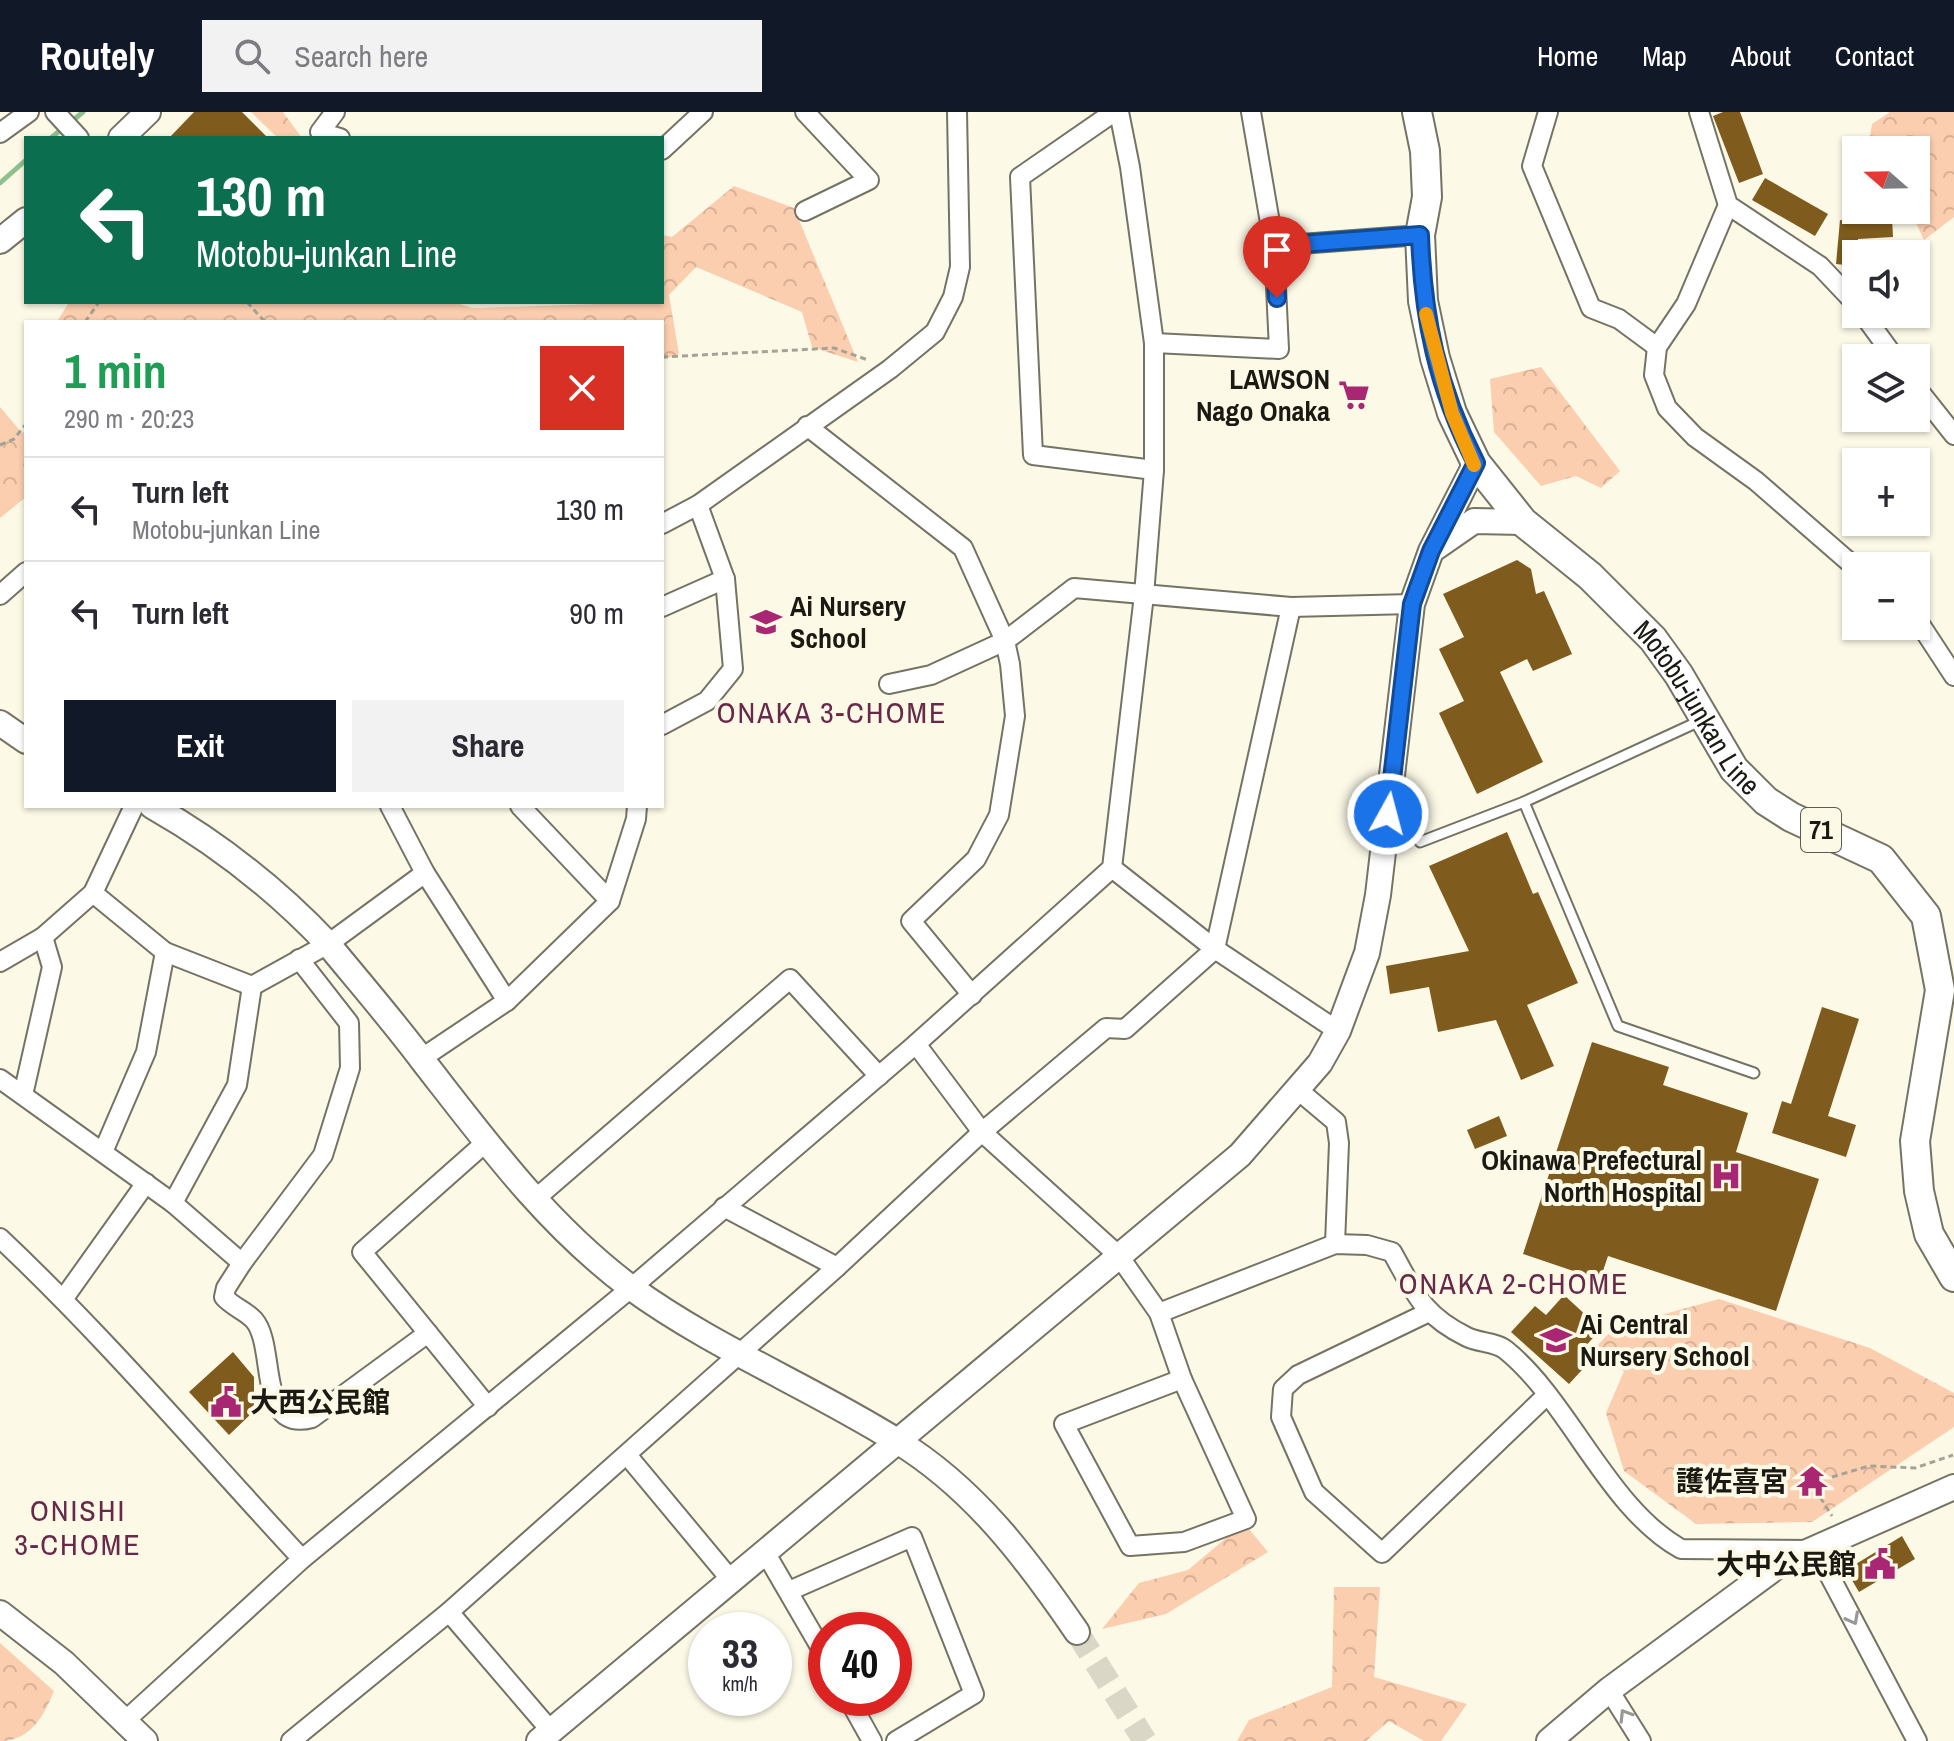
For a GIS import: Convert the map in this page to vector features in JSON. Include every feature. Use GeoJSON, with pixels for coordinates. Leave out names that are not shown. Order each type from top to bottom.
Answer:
{"type":"FeatureCollection","features":[{"type":"Feature","properties":{"kind":"main road","name":"Motobu-junkan Line"},"geometry":{"type":"LineString","coordinates":[[1417,112],[1425,151],[1427,197],[1420,235],[1423,301],[1435,358],[1452,413],[1476,463],[1523,522],[1590,576],[1653,639],[1679,675],[1702,720],[1734,769],[1766,801],[1881,859],[1926,916],[1940,990],[1915,1141],[1919,1191],[1929,1234],[1954,1277]]}},
{"type":"Feature","properties":{"kind":"street"},"geometry":{"type":"LineString","coordinates":[[0,133],[29,112]]}},
{"type":"Feature","properties":{"kind":"street"},"geometry":{"type":"LineString","coordinates":[[123,136],[148,112]]}},
{"type":"Feature","properties":{"kind":"street"},"geometry":{"type":"LineString","coordinates":[[333,136],[320,132],[335,112]]}},
{"type":"Feature","properties":{"kind":"street"},"geometry":{"type":"LineString","coordinates":[[664,148],[703,112]]}},
{"type":"Feature","properties":{"kind":"street"},"geometry":{"type":"LineString","coordinates":[[805,112],[869,180],[805,211]]}},
{"type":"Feature","properties":{"kind":"street"},"geometry":{"type":"LineString","coordinates":[[664,523],[698,505],[890,369],[935,332],[953,297],[960,267],[957,112]]}},
{"type":"Feature","properties":{"kind":"street"},"geometry":{"type":"LineString","coordinates":[[126,1720],[302,1559],[631,1288],[916,1044],[1112,868],[1144,595],[1154,470],[1154,343],[1130,167],[1117,112],[1020,177],[1033,455],[1154,470]]}},
{"type":"Feature","properties":{"kind":"street"},"geometry":{"type":"LineString","coordinates":[[1154,343],[1279,349],[1274,246],[1251,112]]}},
{"type":"Feature","properties":{"kind":"street"},"geometry":{"type":"LineString","coordinates":[[1548,112],[1532,166],[1591,308],[1619,319],[1657,347]]}},
{"type":"Feature","properties":{"kind":"street"},"geometry":{"type":"LineString","coordinates":[[1699,112],[1728,205],[1820,266],[1842,289]]}},
{"type":"Feature","properties":{"kind":"street"},"geometry":{"type":"LineString","coordinates":[[57,114],[77,136]]}},
{"type":"Feature","properties":{"kind":"street"},"geometry":{"type":"LineString","coordinates":[[1728,205],[1686,304],[1657,347],[1654,375],[1667,408],[1695,437],[1756,481],[1842,556]]}},
{"type":"Feature","properties":{"kind":"street"},"geometry":{"type":"LineString","coordinates":[[0,241],[24,222]]}},
{"type":"Feature","properties":{"kind":"street"},"geometry":{"type":"LineString","coordinates":[[1274,246],[1420,235]]}},
{"type":"Feature","properties":{"kind":"street"},"geometry":{"type":"LineString","coordinates":[[1930,405],[1954,435]]}},
{"type":"Feature","properties":{"kind":"street"},"geometry":{"type":"LineString","coordinates":[[807,426],[963,548],[1005,641],[1015,716],[999,815],[976,859],[911,921],[972,995]]}},
{"type":"Feature","properties":{"kind":"street"},"geometry":{"type":"LineString","coordinates":[[449,1612],[545,1736],[1240,1155],[1298,1090],[1338,1031],[1367,953],[1378,895],[1412,604],[1431,551],[1476,463]]}},
{"type":"Feature","properties":{"kind":"street"},"geometry":{"type":"LineString","coordinates":[[664,724],[707,701],[733,669],[725,579],[698,505]]}},
{"type":"Feature","properties":{"kind":"street"},"geometry":{"type":"LineString","coordinates":[[1431,551],[1474,521],[1523,522]]}},
{"type":"Feature","properties":{"kind":"street"},"geometry":{"type":"LineString","coordinates":[[0,595],[24,574]]}},
{"type":"Feature","properties":{"kind":"street"},"geometry":{"type":"LineString","coordinates":[[664,606],[725,579]]}},
{"type":"Feature","properties":{"kind":"street"},"geometry":{"type":"LineString","coordinates":[[889,684],[931,675],[1005,641],[1074,588],[1291,607],[1412,604]]}},
{"type":"Feature","properties":{"kind":"street"},"geometry":{"type":"LineString","coordinates":[[291,1741],[449,1612],[738,1357],[982,1132],[1106,1028],[1125,1029],[1215,949],[1291,607]]}},
{"type":"Feature","properties":{"kind":"street"},"geometry":{"type":"LineString","coordinates":[[1930,639],[1954,676]]}},
{"type":"Feature","properties":{"kind":"street"},"geometry":{"type":"LineString","coordinates":[[0,962],[43,937],[93,893],[133,808]]}},
{"type":"Feature","properties":{"kind":"street"},"geometry":{"type":"LineString","coordinates":[[156,808],[191,828],[258,875],[328,944],[422,1058],[485,1143],[554,1223],[631,1288],[738,1357],[897,1441],[949,1480],[1010,1539],[1077,1632]]}},
{"type":"Feature","properties":{"kind":"street"},"geometry":{"type":"LineString","coordinates":[[391,808],[425,873],[507,1001]]}},
{"type":"Feature","properties":{"kind":"street"},"geometry":{"type":"LineString","coordinates":[[522,808],[610,901]]}},
{"type":"Feature","properties":{"kind":"street"},"geometry":{"type":"LineString","coordinates":[[422,1058],[507,1001],[610,901],[637,808]]}},
{"type":"Feature","properties":{"kind":"street"},"geometry":{"type":"LineString","coordinates":[[1112,868],[1215,949],[1338,1031]]}},
{"type":"Feature","properties":{"kind":"street"},"geometry":{"type":"LineString","coordinates":[[252,986],[328,944],[425,873]]}},
{"type":"Feature","properties":{"kind":"street"},"geometry":{"type":"LineString","coordinates":[[93,893],[165,952],[252,986]]}},
{"type":"Feature","properties":{"kind":"street"},"geometry":{"type":"LineString","coordinates":[[23,1095],[52,967],[43,937]]}},
{"type":"Feature","properties":{"kind":"street"},"geometry":{"type":"LineString","coordinates":[[103,1152],[146,1052],[165,952]]}},
{"type":"Feature","properties":{"kind":"street"},"geometry":{"type":"LineString","coordinates":[[299,959],[349,1023],[350,1068],[323,1155],[242,1263],[226,1288],[224,1297],[254,1320],[263,1340],[275,1403],[287,1418],[300,1421],[312,1418],[428,1333]]}},
{"type":"Feature","properties":{"kind":"street"},"geometry":{"type":"LineString","coordinates":[[534,1200],[790,979],[879,1076]]}},
{"type":"Feature","properties":{"kind":"street"},"geometry":{"type":"LineString","coordinates":[[173,1203],[237,1085],[252,986]]}},
{"type":"Feature","properties":{"kind":"street"},"geometry":{"type":"LineString","coordinates":[[916,1044],[982,1132],[1119,1256],[1159,1313],[1182,1379],[1246,1519],[1184,1542],[1130,1546],[1064,1424],[1182,1379]]}},
{"type":"Feature","properties":{"kind":"street"},"geometry":{"type":"LineString","coordinates":[[0,1079],[173,1203],[242,1263]]}},
{"type":"Feature","properties":{"kind":"street"},"geometry":{"type":"LineString","coordinates":[[1298,1090],[1336,1122],[1339,1143],[1335,1244]]}},
{"type":"Feature","properties":{"kind":"street"},"geometry":{"type":"LineString","coordinates":[[485,1143],[362,1252],[488,1407]]}},
{"type":"Feature","properties":{"kind":"street"},"geometry":{"type":"LineString","coordinates":[[64,1298],[146,1183]]}},
{"type":"Feature","properties":{"kind":"street"},"geometry":{"type":"LineString","coordinates":[[724,1207],[837,1267]]}},
{"type":"Feature","properties":{"kind":"street"},"geometry":{"type":"LineString","coordinates":[[0,1238],[64,1298],[302,1559]]}},
{"type":"Feature","properties":{"kind":"street"},"geometry":{"type":"LineString","coordinates":[[1159,1313],[1335,1244],[1367,1245],[1392,1252],[1427,1313],[1469,1338],[1505,1349],[1547,1395],[1598,1467],[1663,1539],[1681,1549],[1816,1550]]}},
{"type":"Feature","properties":{"kind":"street"},"geometry":{"type":"LineString","coordinates":[[1427,1313],[1298,1375],[1283,1389],[1281,1417],[1314,1492],[1382,1553],[1547,1395]]}},
{"type":"Feature","properties":{"kind":"street"},"geometry":{"type":"LineString","coordinates":[[627,1455],[731,1580]]}},
{"type":"Feature","properties":{"kind":"street"},"geometry":{"type":"LineString","coordinates":[[1549,1741],[1609,1690],[1780,1564],[1954,1487]]}},
{"type":"Feature","properties":{"kind":"street"},"geometry":{"type":"LineString","coordinates":[[789,1591],[912,1537],[974,1694],[896,1741]]}},
{"type":"Feature","properties":{"kind":"street"},"geometry":{"type":"LineString","coordinates":[[1816,1550],[1917,1741]]}},
{"type":"Feature","properties":{"kind":"street"},"geometry":{"type":"LineString","coordinates":[[765,1552],[808,1625]]}},
{"type":"Feature","properties":{"kind":"street"},"geometry":{"type":"LineString","coordinates":[[0,1613],[64,1663],[145,1741]]}},
{"type":"Feature","properties":{"kind":"street"},"geometry":{"type":"LineString","coordinates":[[1609,1690],[1641,1741]]}},
{"type":"Feature","properties":{"kind":"street"},"geometry":{"type":"LineString","coordinates":[[858,1716],[872,1741]]}},
{"type":"Feature","properties":{"kind":"lane"},"geometry":{"type":"LineString","coordinates":[[1420,842],[1524,802],[1702,720]]}},
{"type":"Feature","properties":{"kind":"lane"},"geometry":{"type":"LineString","coordinates":[[1524,802],[1618,1026],[1754,1073]]}},
{"type":"Feature","properties":{"kind":"path"},"geometry":{"type":"LineString","coordinates":[[249,304],[263,320]]}},
{"type":"Feature","properties":{"kind":"path"},"geometry":{"type":"LineString","coordinates":[[664,357],[834,348],[890,369]]}},
{"type":"Feature","properties":{"kind":"path"},"geometry":{"type":"LineString","coordinates":[[0,445],[14,439],[24,426]]}},
{"type":"Feature","properties":{"kind":"path"},"geometry":{"type":"LineString","coordinates":[[1832,1477],[1869,1466],[1915,1468],[1953,1455]]}},
{"type":"Feature","properties":{"kind":"path"},"geometry":{"type":"LineString","coordinates":[[1815,1489],[1839,1528]]}},
{"type":"Feature","properties":{"kind":"green space"},"geometry":{"type":"Polygon","coordinates":[[[251,112],[283,112],[301,136],[276,136],[251,112]]]}},
{"type":"Feature","properties":{"kind":"green space"},"geometry":{"type":"Polygon","coordinates":[[[1890,112],[1954,112],[1954,217],[1924,240],[1917,224],[1930,224],[1930,136],[1870,136],[1872,124],[1890,112]]]}},
{"type":"Feature","properties":{"kind":"green space"},"geometry":{"type":"Polygon","coordinates":[[[734,186],[794,208],[858,362],[812,347],[802,312],[696,267],[669,295],[679,354],[664,359],[664,320],[58,320],[68,304],[459,304],[473,308],[664,304],[664,235],[672,237],[734,186]]]}},
{"type":"Feature","properties":{"kind":"green space"},"geometry":{"type":"Polygon","coordinates":[[[1541,367],[1620,471],[1601,488],[1576,476],[1541,486],[1494,432],[1490,379],[1541,367]]]}},
{"type":"Feature","properties":{"kind":"green space"},"geometry":{"type":"Polygon","coordinates":[[[0,407],[22,433],[24,432],[24,499],[0,518],[0,407]]]}},
{"type":"Feature","properties":{"kind":"green space"},"geometry":{"type":"Polygon","coordinates":[[[1719,1299],[1870,1348],[1954,1393],[1954,1427],[1812,1522],[1696,1524],[1624,1471],[1606,1413],[1624,1371],[1593,1350],[1614,1328],[1719,1299]]]}},
{"type":"Feature","properties":{"kind":"green space"},"geometry":{"type":"Polygon","coordinates":[[[1244,1523],[1268,1552],[1166,1614],[1102,1629],[1139,1583],[1188,1570],[1244,1523]]]}},
{"type":"Feature","properties":{"kind":"green space"},"geometry":{"type":"Polygon","coordinates":[[[1334,1587],[1380,1587],[1374,1677],[1467,1704],[1441,1741],[1424,1741],[1389,1721],[1366,1741],[1237,1741],[1249,1720],[1332,1687],[1334,1587]]]}},
{"type":"Feature","properties":{"kind":"green space"},"geometry":{"type":"Polygon","coordinates":[[[0,1643],[54,1691],[46,1709],[28,1732],[11,1740],[0,1741],[0,1643]]]}},
{"type":"Feature","properties":{"kind":"building"},"geometry":{"type":"Polygon","coordinates":[[[194,112],[242,112],[266,136],[171,136],[194,112]]]}},
{"type":"Feature","properties":{"kind":"building"},"geometry":{"type":"Polygon","coordinates":[[[1723,112],[1740,112],[1763,174],[1739,183],[1713,116],[1723,112]]]}},
{"type":"Feature","properties":{"kind":"building"},"geometry":{"type":"Polygon","coordinates":[[[1765,178],[1828,214],[1815,236],[1752,200],[1765,178]]]}},
{"type":"Feature","properties":{"kind":"building"},"geometry":{"type":"Polygon","coordinates":[[[1840,220],[1842,224],[1892,224],[1893,237],[1842,240],[1842,265],[1836,264],[1840,220]]]}},
{"type":"Feature","properties":{"kind":"building"},"geometry":{"type":"Polygon","coordinates":[[[1517,560],[1531,569],[1536,594],[1544,591],[1572,654],[1533,671],[1527,659],[1500,672],[1543,762],[1477,794],[1439,713],[1464,701],[1439,649],[1464,637],[1443,594],[1517,560]]]}},
{"type":"Feature","properties":{"kind":"building"},"geometry":{"type":"Polygon","coordinates":[[[1507,832],[1533,894],[1538,892],[1578,983],[1527,1005],[1554,1066],[1521,1080],[1496,1020],[1438,1032],[1429,987],[1390,994],[1386,966],[1469,951],[1429,866],[1507,832]]]}},
{"type":"Feature","properties":{"kind":"building"},"geometry":{"type":"Polygon","coordinates":[[[1822,1007],[1859,1019],[1828,1116],[1856,1125],[1846,1157],[1772,1133],[1782,1101],[1791,1104],[1822,1007]]]}},
{"type":"Feature","properties":{"kind":"building","name":"Okinawa Prefectural North Hospital"},"geometry":{"type":"Polygon","coordinates":[[[1592,1042],[1669,1067],[1663,1085],[1748,1113],[1736,1152],[1819,1179],[1776,1311],[1608,1256],[1600,1280],[1523,1254],[1592,1042]]]}},
{"type":"Feature","properties":{"kind":"building"},"geometry":{"type":"Polygon","coordinates":[[[1499,1116],[1507,1136],[1475,1149],[1467,1130],[1499,1116]]]}},
{"type":"Feature","properties":{"kind":"building","name":"Ai Central Nursery School"},"geometry":{"type":"Polygon","coordinates":[[[1564,1295],[1601,1329],[1583,1349],[1593,1358],[1569,1384],[1511,1332],[1535,1306],[1546,1315],[1564,1295]]]}},
{"type":"Feature","properties":{"kind":"building","name":"大西公民館"},"geometry":{"type":"Polygon","coordinates":[[[233,1352],[254,1377],[254,1411],[229,1435],[189,1392],[233,1352]]]}},
{"type":"Feature","properties":{"kind":"building","name":"大中公民館"},"geometry":{"type":"Polygon","coordinates":[[[1902,1536],[1915,1559],[1859,1592],[1846,1570],[1902,1536]]]}},
{"type":"Feature","properties":{"kind":"waterway"},"geometry":{"type":"LineString","coordinates":[[71,122],[83,112]]}},
{"type":"Feature","properties":{"kind":"waterway"},"geometry":{"type":"LineString","coordinates":[[53,136],[63,128]]}},
{"type":"Feature","properties":{"kind":"waterway"},"geometry":{"type":"LineString","coordinates":[[0,183],[24,162]]}},
{"type":"Feature","properties":{"kind":"tunnel"},"geometry":{"type":"LineString","coordinates":[[1077,1632],[1145,1741]]}},
{"type":"Feature","properties":{"kind":"slow traffic"},"geometry":{"type":"LineString","coordinates":[[1426,314],[1435,358],[1452,413],[1476,463],[1474,465]]}},
{"type":"Feature","properties":{"kind":"place","name":"LAWSON Nago Onaka"},"geometry":{"type":"Point","coordinates":[1354,395]}},
{"type":"Feature","properties":{"kind":"place","name":"Ai Nursery School"},"geometry":{"type":"Point","coordinates":[766,622]}},
{"type":"Feature","properties":{"kind":"place","name":"Okinawa Prefectural North Hospital"},"geometry":{"type":"Point","coordinates":[1726,1176]}},
{"type":"Feature","properties":{"kind":"place","name":"Ai Central Nursery School"},"geometry":{"type":"Point","coordinates":[1556,1340]}},
{"type":"Feature","properties":{"kind":"place","name":"大西公民館"},"geometry":{"type":"Point","coordinates":[226,1402]}},
{"type":"Feature","properties":{"kind":"place","name":"護佐喜宮"},"geometry":{"type":"Point","coordinates":[1812,1481]}},
{"type":"Feature","properties":{"kind":"place","name":"大中公民館"},"geometry":{"type":"Point","coordinates":[1880,1564]}},
{"type":"Feature","properties":{"kind":"district","name":"ONAKA 3-CHOME"},"geometry":{"type":"Point","coordinates":[832,713]}},
{"type":"Feature","properties":{"kind":"district","name":"ONAKA 2-CHOME"},"geometry":{"type":"Point","coordinates":[1514,1284]}},
{"type":"Feature","properties":{"kind":"district","name":"ONISHI 3-CHOME"},"geometry":{"type":"Point","coordinates":[78,1528]}},
{"type":"Feature","properties":{"kind":"route"},"geometry":{"type":"LineString","coordinates":[[1277,298],[1274,246],[1420,235],[1423,301],[1435,358],[1452,413],[1476,463],[1454,500],[1421,574],[1412,604],[1388,814]]}}]}
